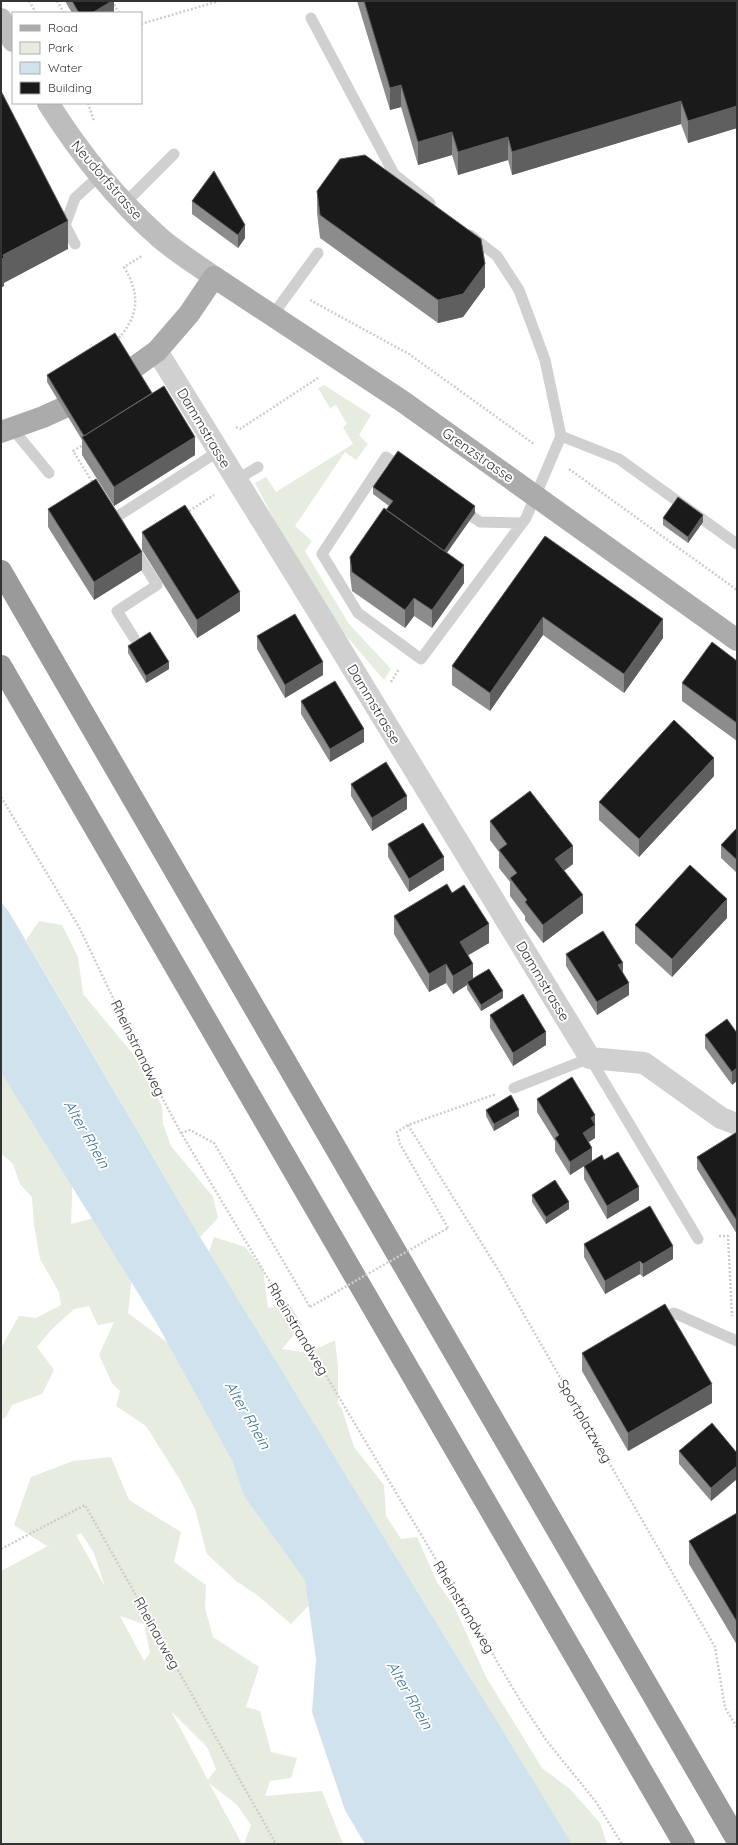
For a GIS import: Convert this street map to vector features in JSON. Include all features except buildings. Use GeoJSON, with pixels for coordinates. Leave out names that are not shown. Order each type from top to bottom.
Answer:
{"type":"FeatureCollection","features":[{"type":"Feature","properties":{"kind":"highway"},"geometry":{"type":"LineString","coordinates":[[1,571],[737,1840]]}},
{"type":"Feature","properties":{"kind":"highway"},"geometry":{"type":"LineString","coordinates":[[1,666],[684,1844]]}},
{"type":"Feature","properties":{"kind":"main road"},"geometry":{"type":"LineString","coordinates":[[1,19],[12,39]]}},
{"type":"Feature","properties":{"kind":"main road","name":"Neudorfstrasse"},"geometry":{"type":"LineString","coordinates":[[49,104],[72,139],[124,204],[160,238],[214,277]]}},
{"type":"Feature","properties":{"kind":"main road"},"geometry":{"type":"LineString","coordinates":[[132,368],[157,351],[189,314],[214,277]]}},
{"type":"Feature","properties":{"kind":"main road","name":"Grenzstrasse"},"geometry":{"type":"LineString","coordinates":[[214,277],[402,401],[737,640]]}},
{"type":"Feature","properties":{"kind":"main road"},"geometry":{"type":"LineString","coordinates":[[6,430],[63,408]]}},
{"type":"Feature","properties":{"kind":"street","name":"Dammstrasse"},"geometry":{"type":"LineString","coordinates":[[157,351],[376,706],[590,1058]]}},
{"type":"Feature","properties":{"kind":"street"},"geometry":{"type":"LineString","coordinates":[[590,1058],[644,1063],[720,1118],[737,1124]]}},
{"type":"Feature","properties":{"kind":"lane"},"geometry":{"type":"LineString","coordinates":[[311,18],[394,174],[436,208]]}},
{"type":"Feature","properties":{"kind":"lane"},"geometry":{"type":"LineString","coordinates":[[124,204],[174,154]]}},
{"type":"Feature","properties":{"kind":"lane"},"geometry":{"type":"LineString","coordinates":[[75,244],[65,224],[75,198],[100,175]]}},
{"type":"Feature","properties":{"kind":"lane"},"geometry":{"type":"LineString","coordinates":[[411,474],[386,457],[322,554],[358,613],[421,659],[526,518],[561,436],[545,360],[519,290],[497,256],[460,227]]}},
{"type":"Feature","properties":{"kind":"lane"},"geometry":{"type":"LineString","coordinates":[[272,316],[318,253]]}},
{"type":"Feature","properties":{"kind":"lane"},"geometry":{"type":"LineString","coordinates":[[6,430],[49,473]]}},
{"type":"Feature","properties":{"kind":"lane"},"geometry":{"type":"LineString","coordinates":[[561,436],[618,459],[737,544]]}},
{"type":"Feature","properties":{"kind":"lane"},"geometry":{"type":"LineString","coordinates":[[134,638],[117,611],[157,585],[115,518],[219,451]]}},
{"type":"Feature","properties":{"kind":"lane"},"geometry":{"type":"LineString","coordinates":[[236,480],[258,467]]}},
{"type":"Feature","properties":{"kind":"lane"},"geometry":{"type":"LineString","coordinates":[[449,500],[480,522],[521,523]]}},
{"type":"Feature","properties":{"kind":"lane"},"geometry":{"type":"LineString","coordinates":[[514,1088],[590,1058],[698,1239]]}},
{"type":"Feature","properties":{"kind":"lane"},"geometry":{"type":"LineString","coordinates":[[648,1327],[674,1313],[735,1341]]}},
{"type":"Feature","properties":{"kind":"path"},"geometry":{"type":"LineString","coordinates":[[30,1],[36,12]]}},
{"type":"Feature","properties":{"kind":"path"},"geometry":{"type":"LineString","coordinates":[[57,1],[63,12]]}},
{"type":"Feature","properties":{"kind":"path"},"geometry":{"type":"LineString","coordinates":[[112,1],[118,12]]}},
{"type":"Feature","properties":{"kind":"path"},"geometry":{"type":"LineString","coordinates":[[142,24],[219,1]]}},
{"type":"Feature","properties":{"kind":"path"},"geometry":{"type":"LineString","coordinates":[[88,104],[95,124]]}},
{"type":"Feature","properties":{"kind":"path"},"geometry":{"type":"LineString","coordinates":[[113,345],[132,321],[136,310],[134,285],[124,267]]}},
{"type":"Feature","properties":{"kind":"path"},"geometry":{"type":"LineString","coordinates":[[291,290],[409,354],[737,590]]}},
{"type":"Feature","properties":{"kind":"path"},"geometry":{"type":"LineString","coordinates":[[234,426],[240,429],[318,378]]}},
{"type":"Feature","properties":{"kind":"path"},"geometry":{"type":"LineString","coordinates":[[87,443],[74,451],[115,518]]}},
{"type":"Feature","properties":{"kind":"path"},"geometry":{"type":"LineString","coordinates":[[185,514],[236,480]]}},
{"type":"Feature","properties":{"kind":"path"},"geometry":{"type":"LineString","coordinates":[[376,706],[411,652]]}},
{"type":"Feature","properties":{"kind":"path","name":"Rheinstrandweg"},"geometry":{"type":"LineString","coordinates":[[1,798],[79,927],[150,1075],[182,1133],[523,1705],[546,1740],[596,1802],[622,1844]]}},
{"type":"Feature","properties":{"kind":"path"},"geometry":{"type":"LineString","coordinates":[[182,1133],[190,1130],[214,1143],[310,1307],[448,1228],[400,1144],[397,1132],[408,1125],[514,1088]]}},
{"type":"Feature","properties":{"kind":"path","name":"Sportplatzweg"},"geometry":{"type":"LineString","coordinates":[[408,1125],[499,1271],[715,1648],[725,1708],[737,1727]]}},
{"type":"Feature","properties":{"kind":"path"},"geometry":{"type":"LineString","coordinates":[[698,1239],[728,1236],[735,1341]]}},
{"type":"Feature","properties":{"kind":"path","name":"Rheinauweg"},"geometry":{"type":"LineString","coordinates":[[1,1549],[85,1505],[276,1844]]}},
{"type":"Feature","properties":{"kind":"green space"},"geometry":{"type":"Polygon","coordinates":[[[324,385],[371,415],[359,435],[368,444],[356,460],[345,452],[295,526],[312,541],[305,551],[349,624],[391,669],[384,680],[342,631],[280,531],[255,483],[266,477],[276,492],[353,444],[343,427],[347,424],[336,405],[330,408],[318,388],[324,385]]]}},
{"type":"Feature","properties":{"kind":"green space"},"geometry":{"type":"Polygon","coordinates":[[[39,921],[62,925],[78,957],[83,994],[133,1054],[162,1106],[163,1124],[171,1146],[213,1197],[218,1218],[200,1237],[26,940],[39,921]]]}},
{"type":"Feature","properties":{"kind":"green space"},"geometry":{"type":"Polygon","coordinates":[[[1,1048],[73,1166],[71,1224],[94,1218],[132,1276],[128,1313],[180,1352],[306,1575],[309,1605],[291,1624],[257,1595],[236,1581],[207,1554],[195,1509],[180,1480],[146,1426],[116,1406],[120,1391],[112,1383],[99,1355],[114,1322],[98,1325],[89,1306],[74,1309],[52,1329],[37,1347],[54,1370],[42,1394],[12,1405],[6,1417],[1,1420],[1,1348],[19,1316],[36,1318],[61,1305],[59,1292],[40,1259],[34,1225],[32,1197],[20,1184],[13,1164],[1,1153],[1,1048]]]}},
{"type":"Feature","properties":{"kind":"green space"},"geometry":{"type":"Polygon","coordinates":[[[214,1237],[245,1247],[263,1269],[268,1308],[290,1304],[302,1325],[282,1349],[308,1353],[335,1340],[338,1366],[338,1403],[342,1409],[354,1447],[384,1485],[386,1516],[401,1539],[417,1537],[437,1582],[454,1606],[486,1677],[542,1768],[570,1789],[600,1823],[607,1844],[407,1844],[474,1684],[209,1252],[214,1237]]]}},
{"type":"Feature","properties":{"kind":"green space"},"geometry":{"type":"Polygon","coordinates":[[[111,1457],[129,1500],[181,1532],[174,1562],[206,1585],[205,1608],[213,1637],[259,1667],[246,1707],[260,1711],[271,1752],[297,1758],[291,1778],[270,1781],[265,1796],[322,1791],[343,1844],[244,1844],[251,1825],[237,1805],[209,1783],[242,1844],[1,1844],[1,1571],[50,1545],[47,1546],[14,1525],[31,1477],[73,1461],[111,1457]],[[81,1533],[76,1535],[105,1587],[94,1553],[81,1533]],[[120,1616],[144,1661],[150,1653],[144,1624],[120,1616]],[[171,1711],[208,1780],[216,1769],[207,1747],[171,1711]]]}},
{"type":"Feature","properties":{"kind":"water","name":"Alter Rhein"},"geometry":{"type":"Polygon","coordinates":[[[1,902],[9,912],[200,1237],[572,1844],[365,1844],[345,1810],[312,1712],[316,1659],[305,1580],[244,1496],[233,1462],[156,1322],[1,1072],[1,902]]]}}]}
